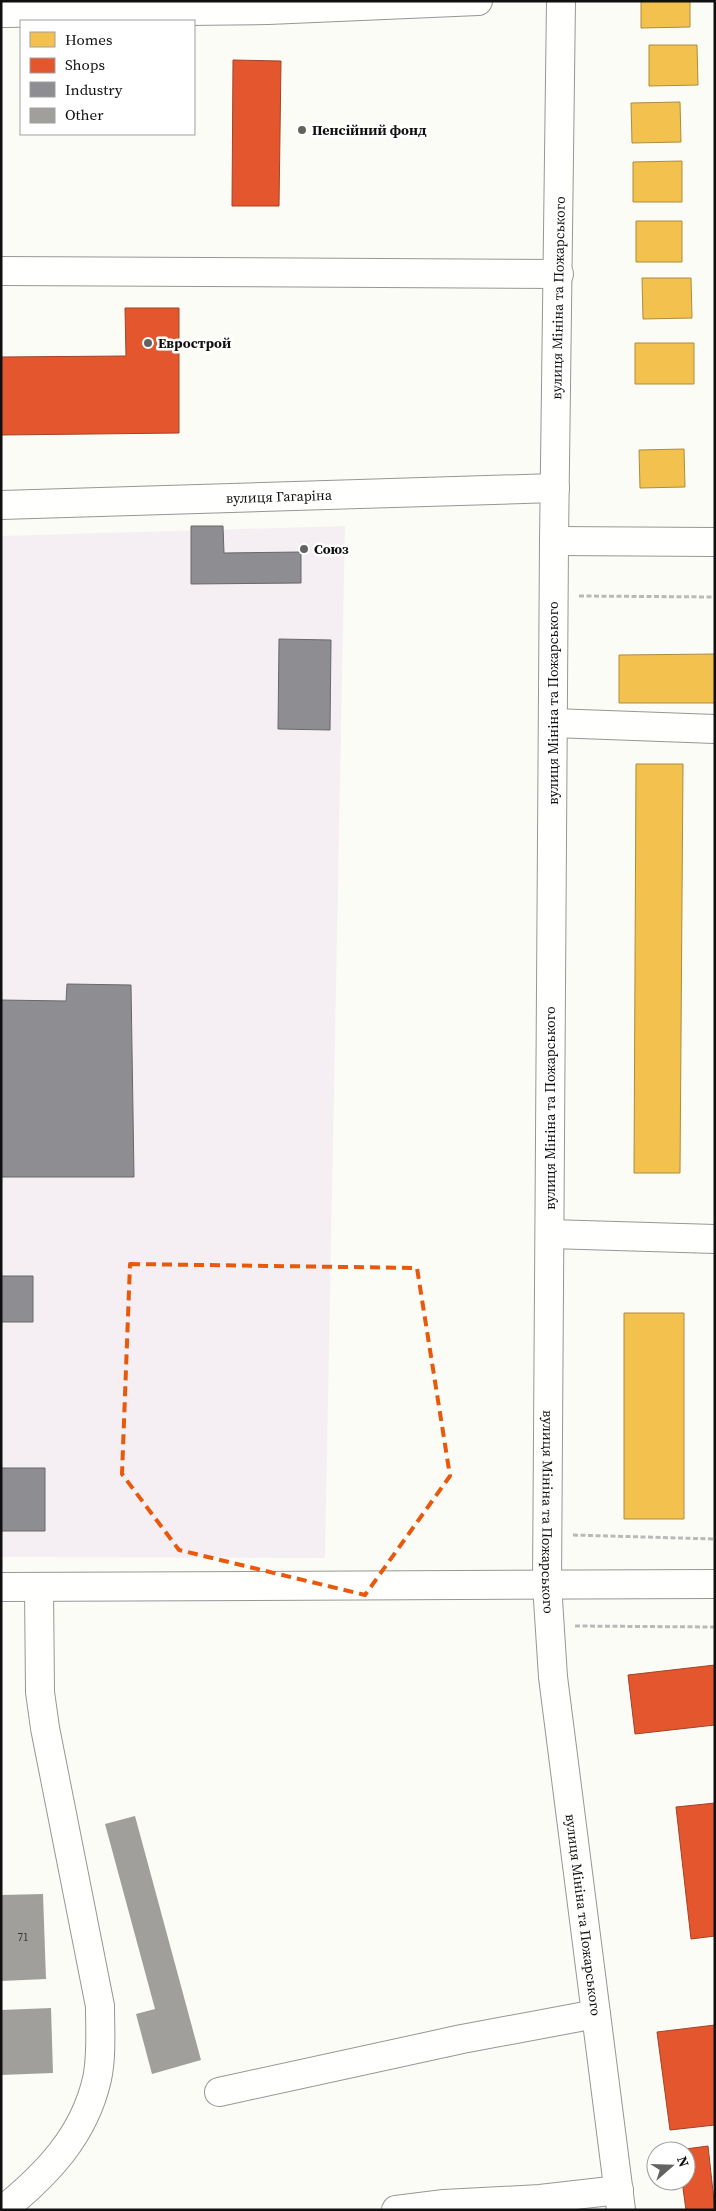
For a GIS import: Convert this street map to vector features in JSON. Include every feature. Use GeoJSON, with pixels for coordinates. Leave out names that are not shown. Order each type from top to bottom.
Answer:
{"type":"FeatureCollection","features":[{"type":"Feature","properties":{"kind":"street"},"geometry":{"type":"LineString","coordinates":[[1,13],[268,10],[478,1]]}},
{"type":"Feature","properties":{"kind":"street","name":"вулиця Мініна та Пожарського"},"geometry":{"type":"LineString","coordinates":[[562,1],[554,541],[547,1584],[553,1677],[620,2200]]}},
{"type":"Feature","properties":{"kind":"street"},"geometry":{"type":"LineString","coordinates":[[1,272],[559,274]]}},
{"type":"Feature","properties":{"kind":"street","name":"вулиця Гагаріна"},"geometry":{"type":"LineString","coordinates":[[1,506],[555,488]]}},
{"type":"Feature","properties":{"kind":"street"},"geometry":{"type":"LineString","coordinates":[[554,541],[715,542]]}},
{"type":"Feature","properties":{"kind":"street"},"geometry":{"type":"LineString","coordinates":[[553,723],[715,729]]}},
{"type":"Feature","properties":{"kind":"street"},"geometry":{"type":"LineString","coordinates":[[550,1234],[715,1239]]}},
{"type":"Feature","properties":{"kind":"street"},"geometry":{"type":"LineString","coordinates":[[1,1587],[715,1584]]}},
{"type":"Feature","properties":{"kind":"street"},"geometry":{"type":"LineString","coordinates":[[3,2210],[51,2167],[86,2116],[97,2078],[100,2040],[100,2006],[41,1701],[39,1587]]}},
{"type":"Feature","properties":{"kind":"street"},"geometry":{"type":"LineString","coordinates":[[219,2092],[462,2039],[596,2014]]}},
{"type":"Feature","properties":{"kind":"street"},"geometry":{"type":"LineString","coordinates":[[396,2210],[444,2204],[540,2199],[620,2200]]}},
{"type":"Feature","properties":{"kind":"path"},"geometry":{"type":"LineString","coordinates":[[554,596],[715,597]]}},
{"type":"Feature","properties":{"kind":"path"},"geometry":{"type":"LineString","coordinates":[[548,1534],[715,1539]]}},
{"type":"Feature","properties":{"kind":"path"},"geometry":{"type":"LineString","coordinates":[[549,1626],[715,1627]]}},
{"type":"Feature","properties":{"kind":"highlighted area"},"geometry":{"type":"Polygon","coordinates":[[[130,1264],[271,1264],[417,1268],[450,1476],[365,1595],[179,1550],[122,1474],[130,1264]]]}},
{"type":"Feature","properties":{"kind":"shaded area"},"geometry":{"type":"Polygon","coordinates":[[[345,526],[325,1558],[1,1557],[1,536],[345,526]]]}},
{"type":"Feature","properties":{"kind":"building: Homes"},"geometry":{"type":"Polygon","coordinates":[[[641,1],[690,1],[690,27],[641,28],[641,1]]]}},
{"type":"Feature","properties":{"kind":"building: Homes"},"geometry":{"type":"Polygon","coordinates":[[[649,45],[697,45],[698,85],[649,86],[649,45]]]}},
{"type":"Feature","properties":{"kind":"building: Homes"},"geometry":{"type":"Polygon","coordinates":[[[680,102],[681,142],[632,143],[631,103],[680,102]]]}},
{"type":"Feature","properties":{"kind":"building: Homes"},"geometry":{"type":"Polygon","coordinates":[[[682,161],[682,202],[633,202],[633,162],[682,161]]]}},
{"type":"Feature","properties":{"kind":"building: Homes"},"geometry":{"type":"Polygon","coordinates":[[[636,221],[682,221],[682,262],[636,262],[636,221]]]}},
{"type":"Feature","properties":{"kind":"building: Homes"},"geometry":{"type":"Polygon","coordinates":[[[642,278],[691,278],[692,318],[643,319],[642,278]]]}},
{"type":"Feature","properties":{"kind":"building: Homes"},"geometry":{"type":"Polygon","coordinates":[[[635,343],[694,343],[694,384],[635,384],[635,343]]]}},
{"type":"Feature","properties":{"kind":"building: Homes"},"geometry":{"type":"Polygon","coordinates":[[[684,449],[685,487],[640,488],[639,450],[684,449]]]}},
{"type":"Feature","properties":{"kind":"building: Homes"},"geometry":{"type":"Polygon","coordinates":[[[715,654],[715,703],[619,703],[619,655],[715,654]]]}},
{"type":"Feature","properties":{"kind":"building: Homes"},"geometry":{"type":"Polygon","coordinates":[[[636,764],[683,764],[680,1173],[634,1173],[636,764]]]}},
{"type":"Feature","properties":{"kind":"building: Homes"},"geometry":{"type":"Polygon","coordinates":[[[624,1313],[684,1313],[684,1519],[624,1519],[624,1313]]]}},
{"type":"Feature","properties":{"kind":"building: Shops"},"geometry":{"type":"Polygon","coordinates":[[[233,60],[281,61],[279,206],[232,206],[233,60]]]}},
{"type":"Feature","properties":{"kind":"building: Shops"},"geometry":{"type":"Polygon","coordinates":[[[125,308],[179,308],[179,433],[1,435],[1,357],[126,356],[125,308]]]}},
{"type":"Feature","properties":{"kind":"building: Shops"},"geometry":{"type":"Polygon","coordinates":[[[715,1665],[715,1725],[635,1734],[628,1675],[715,1665]]]}},
{"type":"Feature","properties":{"kind":"building: Shops"},"geometry":{"type":"Polygon","coordinates":[[[715,1803],[715,1936],[691,1939],[676,1807],[715,1803]]]}},
{"type":"Feature","properties":{"kind":"building: Shops"},"geometry":{"type":"Polygon","coordinates":[[[715,2025],[715,2125],[670,2130],[657,2032],[715,2025]]]}},
{"type":"Feature","properties":{"kind":"building: Shops"},"geometry":{"type":"Polygon","coordinates":[[[708,2146],[715,2210],[686,2210],[683,2191],[696,2191],[696,2148],[708,2146]]]}},
{"type":"Feature","properties":{"kind":"building: Industry"},"geometry":{"type":"Polygon","coordinates":[[[191,526],[223,526],[224,553],[301,552],[301,583],[191,584],[191,526]]]}},
{"type":"Feature","properties":{"kind":"building: Industry"},"geometry":{"type":"Polygon","coordinates":[[[279,639],[331,640],[330,730],[278,729],[279,639]]]}},
{"type":"Feature","properties":{"kind":"building: Industry"},"geometry":{"type":"Polygon","coordinates":[[[67,984],[131,985],[134,1177],[1,1177],[1,1000],[66,1001],[67,984]]]}},
{"type":"Feature","properties":{"kind":"building: Industry"},"geometry":{"type":"Polygon","coordinates":[[[1,1276],[33,1276],[33,1322],[1,1322],[1,1276]]]}},
{"type":"Feature","properties":{"kind":"building: Industry"},"geometry":{"type":"Polygon","coordinates":[[[1,1468],[45,1468],[45,1531],[1,1531],[1,1468]]]}},
{"type":"Feature","properties":{"kind":"building: Other"},"geometry":{"type":"Polygon","coordinates":[[[135,1816],[201,2060],[152,2074],[136,2014],[155,2009],[105,1824],[135,1816]]]}},
{"type":"Feature","properties":{"kind":"building: Other"},"geometry":{"type":"Polygon","coordinates":[[[43,1894],[46,1979],[1,1981],[1,1895],[43,1894]]]}},
{"type":"Feature","properties":{"kind":"building: Other"},"geometry":{"type":"Polygon","coordinates":[[[51,2008],[53,2073],[1,2075],[1,2010],[51,2008]]]}},
{"type":"Feature","properties":{"kind":"place","name":"Пенсійний фонд"},"geometry":{"type":"Point","coordinates":[302,130]}},
{"type":"Feature","properties":{"kind":"place","name":"Еврострой"},"geometry":{"type":"Point","coordinates":[148,343]}},
{"type":"Feature","properties":{"kind":"place","name":"Союз"},"geometry":{"type":"Point","coordinates":[304,549]}}]}
